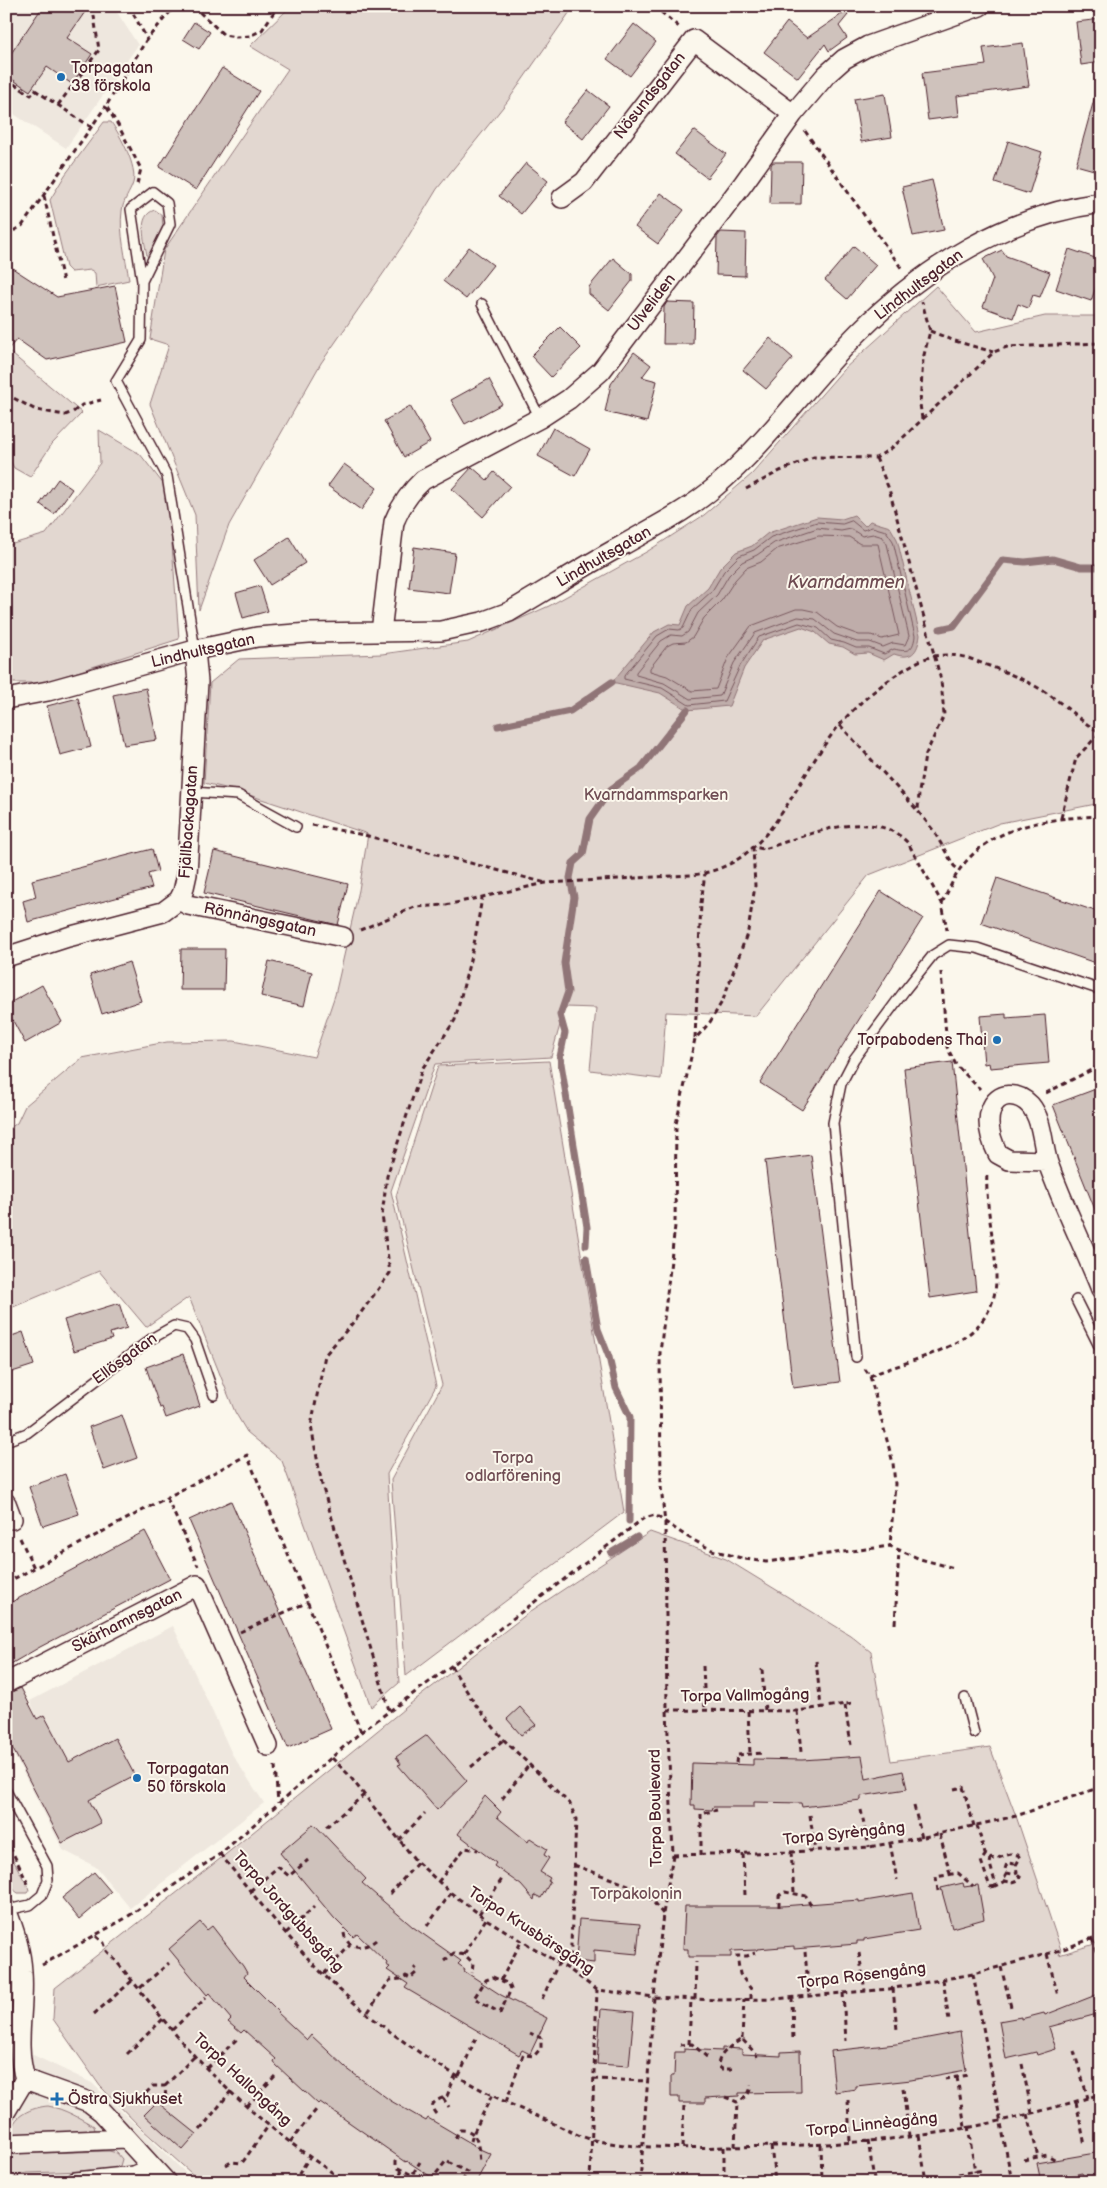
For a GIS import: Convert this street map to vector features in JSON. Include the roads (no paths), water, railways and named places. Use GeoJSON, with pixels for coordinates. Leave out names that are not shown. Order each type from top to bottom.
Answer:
{"type":"FeatureCollection","features":[{"type":"Feature","properties":{"kind":"street","name":"Ulveliden"},"geometry":{"type":"LineString","coordinates":[[381,632],[394,522],[400,507],[409,493],[423,480],[540,418],[569,399],[600,371],[743,184],[793,114],[826,75],[844,59],[868,46],[980,6]]}},
{"type":"Feature","properties":{"kind":"street","name":"Nösundsgatan"},"geometry":{"type":"LineString","coordinates":[[562,198],[584,182],[694,40],[793,114]]}},
{"type":"Feature","properties":{"kind":"street","name":"Lindhultsgatan"},"geometry":{"type":"LineString","coordinates":[[6,698],[48,691],[195,650],[256,637],[309,633],[441,631],[482,622],[509,612],[684,511],[715,488],[743,461],[858,332],[913,284],[968,247],[998,232],[1062,210],[1101,203]]}},
{"type":"Feature","properties":{"kind":"street","name":"Fjällbackagatan"},"geometry":{"type":"LineString","coordinates":[[6,957],[68,937],[163,912],[179,900],[187,874],[198,682],[195,650]]}},
{"type":"Feature","properties":{"kind":"street","name":"Rönnängsgatan"},"geometry":{"type":"LineString","coordinates":[[179,900],[188,905],[343,937]]}},
{"type":"Feature","properties":{"kind":"street"},"geometry":{"type":"LineString","coordinates":[[1047,1161],[1009,1160],[998,1154],[991,1135],[990,1121],[991,1110],[994,1104],[1002,1097],[1012,1094],[1019,1096],[1032,1107],[1039,1126],[1047,1161],[1101,1289]]}},
{"type":"Feature","properties":{"kind":"street","name":"Skärhamnsgatan"},"geometry":{"type":"LineString","coordinates":[[6,1683],[197,1585],[268,1746]]}},
{"type":"Feature","properties":{"kind":"street"},"geometry":{"type":"LineString","coordinates":[[6,1909],[20,1948],[22,1974],[19,2035],[20,2063],[25,2079],[42,2087],[89,2102],[102,2112],[166,2182]]}},
{"type":"Feature","properties":{"kind":"street"},"geometry":{"type":"LineString","coordinates":[[6,2111],[25,2079]]}},
{"type":"Feature","properties":{"kind":"street"},"geometry":{"type":"LineString","coordinates":[[6,2144],[126,2139]]}},
{"type":"Feature","properties":{"kind":"street"},"geometry":{"type":"LineString","coordinates":[[76,2182],[134,2176],[153,2168]]}},
{"type":"Feature","properties":{"kind":"lane"},"geometry":{"type":"LineString","coordinates":[[142,281],[170,224],[167,203],[153,192],[131,209],[142,281],[141,340],[116,381],[167,476],[195,650]]}},
{"type":"Feature","properties":{"kind":"lane"},"geometry":{"type":"LineString","coordinates":[[482,304],[540,418]]}},
{"type":"Feature","properties":{"kind":"lane"},"geometry":{"type":"LineString","coordinates":[[192,792],[238,795],[296,827]]}},
{"type":"Feature","properties":{"kind":"lane"},"geometry":{"type":"LineString","coordinates":[[856,1356],[833,1123],[836,1100],[841,1084],[854,1059],[933,955],[949,945],[977,948],[1101,990]]}},
{"type":"Feature","properties":{"kind":"lane"},"geometry":{"type":"LineString","coordinates":[[1076,1300],[1101,1350]]}},
{"type":"Feature","properties":{"kind":"lane","name":"Ellösgatan"},"geometry":{"type":"LineString","coordinates":[[6,1441],[27,1433],[151,1339],[174,1326],[187,1329],[195,1340],[214,1395]]}},
{"type":"Feature","properties":{"kind":"lane"},"geometry":{"type":"LineString","coordinates":[[965,1698],[974,1732]]}},
{"type":"Feature","properties":{"kind":"lane"},"geometry":{"type":"LineString","coordinates":[[6,1791],[47,1866],[48,1880],[42,1895],[30,1905],[6,1909]]}},
{"type":"Feature","properties":{"kind":"water","name":"Kvarndammen"},"geometry":{"type":"Polygon","coordinates":[[[854,515],[865,526],[870,521],[890,527],[897,539],[920,635],[913,654],[900,656],[894,654],[884,660],[868,653],[855,654],[843,647],[829,644],[815,632],[801,627],[763,640],[744,668],[729,706],[687,710],[660,693],[612,682],[654,632],[669,624],[680,625],[688,606],[708,588],[720,568],[736,552],[752,546],[768,533],[817,517],[842,519],[854,515]]]}},
{"type":"Feature","properties":{"kind":"waterway"},"geometry":{"type":"LineString","coordinates":[[940,629],[954,626],[1003,560],[1025,562],[1053,559],[1081,567],[1101,567]]}},
{"type":"Feature","properties":{"kind":"waterway"},"geometry":{"type":"LineString","coordinates":[[498,726],[570,711],[612,682]]}},
{"type":"Feature","properties":{"kind":"waterway"},"geometry":{"type":"LineString","coordinates":[[586,1245],[587,1227],[560,1057],[565,1033],[560,1015],[568,992],[564,963],[574,897],[570,878],[573,863],[583,854],[590,819],[611,789],[641,768],[687,710]]}},
{"type":"Feature","properties":{"kind":"waterway"},"geometry":{"type":"LineString","coordinates":[[586,1258],[598,1329],[609,1357],[616,1388],[630,1417],[629,1521]]}},
{"type":"Feature","properties":{"kind":"waterway"},"geometry":{"type":"LineString","coordinates":[[611,1553],[637,1537]]}},
{"type":"Feature","properties":{"kind":"place","name":"Torpagatan 38 förskola"},"geometry":{"type":"Point","coordinates":[61,77]}},
{"type":"Feature","properties":{"kind":"place","name":"Torpabodens Thai"},"geometry":{"type":"Point","coordinates":[997,1040]}},
{"type":"Feature","properties":{"kind":"place","name":"Torpagatan 50 förskola"},"geometry":{"type":"Point","coordinates":[137,1778]}},
{"type":"Feature","properties":{"kind":"place","name":"Östra Sjukhuset"},"geometry":{"type":"Point","coordinates":[57,2099]}},
{"type":"Feature","properties":{"kind":"park label","name":"Kvarndammsparken"},"geometry":{"type":"Point","coordinates":[656,795]}},
{"type":"Feature","properties":{"kind":"park label","name":"Torpa odlarförening"},"geometry":{"type":"Point","coordinates":[513,1467]}},
{"type":"Feature","properties":{"kind":"park label","name":"Torpakolonin"},"geometry":{"type":"Point","coordinates":[636,1894]}}]}
